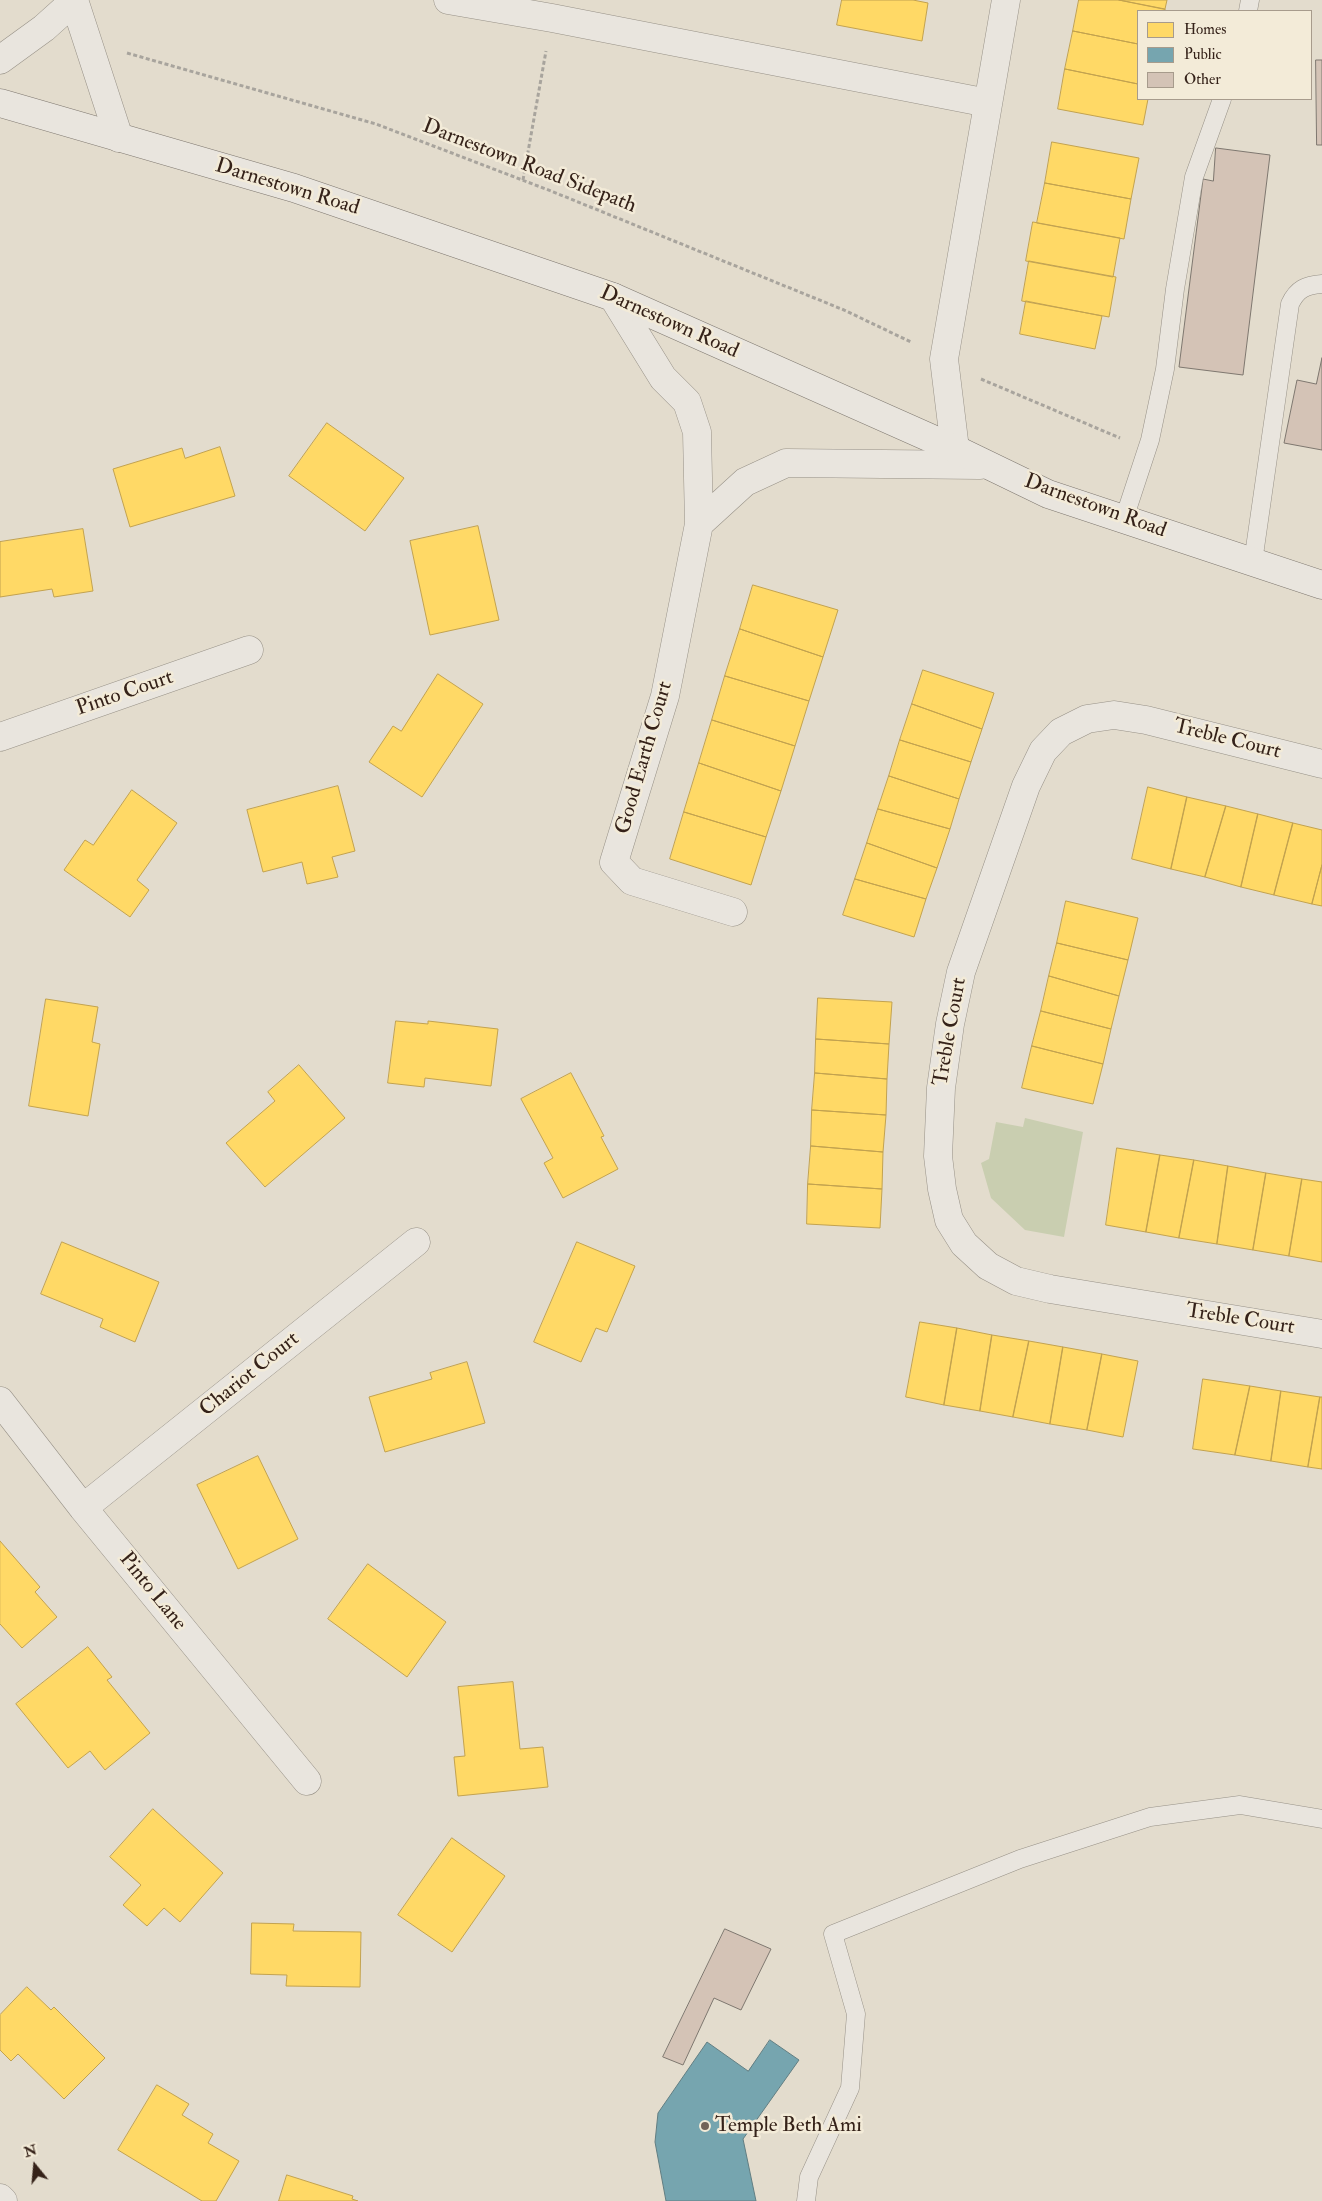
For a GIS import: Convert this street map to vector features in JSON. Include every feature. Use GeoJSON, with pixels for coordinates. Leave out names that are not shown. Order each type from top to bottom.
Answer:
{"type":"FeatureCollection","features":[{"type":"Feature","properties":{"kind":"street"},"geometry":{"type":"LineString","coordinates":[[0,60],[44,28],[74,0],[119,138]]}},
{"type":"Feature","properties":{"kind":"street"},"geometry":{"type":"LineString","coordinates":[[448,0],[552,18],[988,103]]}},
{"type":"Feature","properties":{"kind":"street"},"geometry":{"type":"LineString","coordinates":[[955,449],[944,359],[1006,0]]}},
{"type":"Feature","properties":{"kind":"street","name":"Darnestown Road"},"geometry":{"type":"LineString","coordinates":[[0,103],[294,188],[613,297],[955,449],[1048,494],[1322,585]]}},
{"type":"Feature","properties":{"kind":"street","name":"Good Earth Court"},"geometry":{"type":"LineString","coordinates":[[613,297],[663,378],[687,402],[697,432],[699,524],[664,696],[614,862],[632,881],[733,912]]}},
{"type":"Feature","properties":{"kind":"street"},"geometry":{"type":"LineString","coordinates":[[699,524],[746,482],[786,462],[987,465]]}},
{"type":"Feature","properties":{"kind":"street","name":"Pinto Court"},"geometry":{"type":"LineString","coordinates":[[0,738],[249,650]]}},
{"type":"Feature","properties":{"kind":"street","name":"Treble Court"},"geometry":{"type":"LineString","coordinates":[[1322,764],[1146,720],[1114,715],[1087,719],[1061,732],[1043,751],[1026,786],[961,972],[950,1024],[941,1088],[938,1156],[942,1189],[949,1220],[964,1244],[988,1266],[1016,1281],[1050,1289],[1322,1334]]}},
{"type":"Feature","properties":{"kind":"street","name":"Chariot Court"},"geometry":{"type":"LineString","coordinates":[[83,1508],[416,1242]]}},
{"type":"Feature","properties":{"kind":"street","name":"Pinto Lane"},"geometry":{"type":"LineString","coordinates":[[0,1401],[83,1508],[307,1781]]}},
{"type":"Feature","properties":{"kind":"street"},"geometry":{"type":"LineString","coordinates":[[0,2198],[3,2201]]}},
{"type":"Feature","properties":{"kind":"lane"},"geometry":{"type":"LineString","coordinates":[[1124,519],[1150,440],[1166,369],[1175,289],[1194,177],[1222,100]]}},
{"type":"Feature","properties":{"kind":"lane"},"geometry":{"type":"LineString","coordinates":[[1253,562],[1290,304],[1294,293],[1302,288],[1322,284]]}},
{"type":"Feature","properties":{"kind":"lane"},"geometry":{"type":"LineString","coordinates":[[806,2201],[809,2177],[850,2088],[856,2014],[833,1934],[1020,1859],[1150,1817],[1240,1805],[1322,1819]]}},
{"type":"Feature","properties":{"kind":"path"},"geometry":{"type":"LineString","coordinates":[[523,180],[552,18]]}},
{"type":"Feature","properties":{"kind":"path","name":"Darnestown Road Sidepath"},"geometry":{"type":"LineString","coordinates":[[120,51],[376,124],[523,180],[844,310],[915,344]]}},
{"type":"Feature","properties":{"kind":"path"},"geometry":{"type":"LineString","coordinates":[[973,375],[995,387],[1128,441]]}},
{"type":"Feature","properties":{"kind":"green space"},"geometry":{"type":"Polygon","coordinates":[[[1025,1118],[1083,1132],[1064,1237],[1025,1230],[991,1198],[981,1163],[989,1159],[996,1122],[1023,1127],[1025,1118]]]}},
{"type":"Feature","properties":{"kind":"building: Homes"},"geometry":{"type":"Polygon","coordinates":[[[842,0],[913,0],[928,3],[922,41],[837,25],[842,0]]]}},
{"type":"Feature","properties":{"kind":"building: Homes"},"geometry":{"type":"Polygon","coordinates":[[[1079,0],[1119,0],[1165,9],[1137,10],[1137,44],[1073,31],[1079,0]]]}},
{"type":"Feature","properties":{"kind":"building: Homes"},"geometry":{"type":"Polygon","coordinates":[[[1119,0],[1167,0],[1165,9],[1119,0]]]}},
{"type":"Feature","properties":{"kind":"building: Homes"},"geometry":{"type":"Polygon","coordinates":[[[1073,31],[1137,44],[1137,84],[1065,69],[1073,31]]]}},
{"type":"Feature","properties":{"kind":"building: Homes"},"geometry":{"type":"Polygon","coordinates":[[[1065,69],[1137,84],[1137,100],[1148,100],[1143,125],[1058,109],[1065,69]]]}},
{"type":"Feature","properties":{"kind":"building: Homes"},"geometry":{"type":"Polygon","coordinates":[[[1052,142],[1139,158],[1131,199],[1045,183],[1052,142]]]}},
{"type":"Feature","properties":{"kind":"building: Homes"},"geometry":{"type":"Polygon","coordinates":[[[1045,183],[1131,199],[1124,239],[1037,223],[1045,183]]]}},
{"type":"Feature","properties":{"kind":"building: Homes"},"geometry":{"type":"Polygon","coordinates":[[[1033,222],[1120,238],[1113,277],[1026,261],[1033,222]]]}},
{"type":"Feature","properties":{"kind":"building: Homes"},"geometry":{"type":"Polygon","coordinates":[[[1029,261],[1116,277],[1109,317],[1022,301],[1029,261]]]}},
{"type":"Feature","properties":{"kind":"building: Homes"},"geometry":{"type":"Polygon","coordinates":[[[1026,301],[1102,316],[1095,349],[1020,334],[1026,301]]]}},
{"type":"Feature","properties":{"kind":"building: Homes"},"geometry":{"type":"Polygon","coordinates":[[[327,423],[404,478],[365,531],[289,476],[327,423]]]}},
{"type":"Feature","properties":{"kind":"building: Homes"},"geometry":{"type":"Polygon","coordinates":[[[220,447],[235,496],[130,527],[113,469],[182,448],[185,458],[220,447]]]}},
{"type":"Feature","properties":{"kind":"building: Homes"},"geometry":{"type":"Polygon","coordinates":[[[478,526],[499,620],[430,635],[410,541],[478,526]]]}},
{"type":"Feature","properties":{"kind":"building: Homes"},"geometry":{"type":"Polygon","coordinates":[[[83,529],[93,591],[54,597],[52,589],[0,597],[0,542],[83,529]]]}},
{"type":"Feature","properties":{"kind":"building: Homes"},"geometry":{"type":"Polygon","coordinates":[[[753,585],[838,610],[823,657],[740,629],[753,585]]]}},
{"type":"Feature","properties":{"kind":"building: Homes"},"geometry":{"type":"Polygon","coordinates":[[[740,629],[823,657],[809,701],[725,676],[740,629]]]}},
{"type":"Feature","properties":{"kind":"building: Homes"},"geometry":{"type":"Polygon","coordinates":[[[923,670],[994,693],[982,729],[912,704],[923,670]]]}},
{"type":"Feature","properties":{"kind":"building: Homes"},"geometry":{"type":"Polygon","coordinates":[[[438,674],[483,704],[422,797],[369,762],[393,726],[401,731],[438,674]]]}},
{"type":"Feature","properties":{"kind":"building: Homes"},"geometry":{"type":"Polygon","coordinates":[[[725,676],[809,701],[795,746],[712,720],[725,676]]]}},
{"type":"Feature","properties":{"kind":"building: Homes"},"geometry":{"type":"Polygon","coordinates":[[[912,704],[982,729],[971,762],[900,740],[912,704]]]}},
{"type":"Feature","properties":{"kind":"building: Homes"},"geometry":{"type":"Polygon","coordinates":[[[712,720],[795,746],[781,791],[699,763],[712,720]]]}},
{"type":"Feature","properties":{"kind":"building: Homes"},"geometry":{"type":"Polygon","coordinates":[[[900,740],[971,762],[959,799],[889,776],[900,740]]]}},
{"type":"Feature","properties":{"kind":"building: Homes"},"geometry":{"type":"Polygon","coordinates":[[[699,763],[781,791],[766,837],[684,812],[699,763]]]}},
{"type":"Feature","properties":{"kind":"building: Homes"},"geometry":{"type":"Polygon","coordinates":[[[889,776],[959,799],[950,829],[878,809],[889,776]]]}},
{"type":"Feature","properties":{"kind":"building: Homes"},"geometry":{"type":"Polygon","coordinates":[[[338,786],[355,851],[332,857],[338,877],[307,884],[302,862],[263,872],[247,810],[338,786]]]}},
{"type":"Feature","properties":{"kind":"building: Homes"},"geometry":{"type":"Polygon","coordinates":[[[1148,787],[1187,797],[1171,869],[1132,859],[1148,787]]]}},
{"type":"Feature","properties":{"kind":"building: Homes"},"geometry":{"type":"Polygon","coordinates":[[[132,790],[177,823],[137,880],[149,890],[130,917],[64,870],[85,840],[93,845],[132,790]]]}},
{"type":"Feature","properties":{"kind":"building: Homes"},"geometry":{"type":"Polygon","coordinates":[[[1187,797],[1226,806],[1205,877],[1171,869],[1187,797]]]}},
{"type":"Feature","properties":{"kind":"building: Homes"},"geometry":{"type":"Polygon","coordinates":[[[1226,806],[1258,814],[1241,887],[1205,877],[1226,806]]]}},
{"type":"Feature","properties":{"kind":"building: Homes"},"geometry":{"type":"Polygon","coordinates":[[[878,809],[950,829],[937,868],[867,843],[878,809]]]}},
{"type":"Feature","properties":{"kind":"building: Homes"},"geometry":{"type":"Polygon","coordinates":[[[684,812],[766,837],[751,885],[670,859],[684,812]]]}},
{"type":"Feature","properties":{"kind":"building: Homes"},"geometry":{"type":"Polygon","coordinates":[[[1258,814],[1293,823],[1274,895],[1241,887],[1258,814]]]}},
{"type":"Feature","properties":{"kind":"building: Homes"},"geometry":{"type":"Polygon","coordinates":[[[1293,823],[1322,830],[1322,865],[1312,904],[1274,895],[1293,823]]]}},
{"type":"Feature","properties":{"kind":"building: Homes"},"geometry":{"type":"Polygon","coordinates":[[[867,843],[937,868],[926,899],[855,879],[867,843]]]}},
{"type":"Feature","properties":{"kind":"building: Homes"},"geometry":{"type":"Polygon","coordinates":[[[1322,865],[1322,906],[1312,904],[1322,865]]]}},
{"type":"Feature","properties":{"kind":"building: Homes"},"geometry":{"type":"Polygon","coordinates":[[[855,879],[926,899],[914,937],[843,915],[855,879]]]}},
{"type":"Feature","properties":{"kind":"building: Homes"},"geometry":{"type":"Polygon","coordinates":[[[1066,901],[1138,918],[1128,960],[1057,943],[1066,901]]]}},
{"type":"Feature","properties":{"kind":"building: Homes"},"geometry":{"type":"Polygon","coordinates":[[[1057,943],[1128,960],[1119,996],[1049,976],[1057,943]]]}},
{"type":"Feature","properties":{"kind":"building: Homes"},"geometry":{"type":"Polygon","coordinates":[[[1049,976],[1119,996],[1111,1029],[1041,1011],[1049,976]]]}},
{"type":"Feature","properties":{"kind":"building: Homes"},"geometry":{"type":"Polygon","coordinates":[[[818,998],[892,1002],[889,1044],[816,1039],[818,998]]]}},
{"type":"Feature","properties":{"kind":"building: Homes"},"geometry":{"type":"Polygon","coordinates":[[[46,999],[98,1007],[92,1042],[100,1044],[88,1116],[29,1106],[46,999]]]}},
{"type":"Feature","properties":{"kind":"building: Homes"},"geometry":{"type":"Polygon","coordinates":[[[1041,1011],[1111,1029],[1103,1064],[1032,1046],[1041,1011]]]}},
{"type":"Feature","properties":{"kind":"building: Homes"},"geometry":{"type":"Polygon","coordinates":[[[396,1021],[428,1024],[428,1021],[498,1029],[491,1086],[425,1078],[424,1087],[388,1083],[396,1021]]]}},
{"type":"Feature","properties":{"kind":"building: Homes"},"geometry":{"type":"Polygon","coordinates":[[[816,1039],[889,1044],[887,1079],[815,1073],[816,1039]]]}},
{"type":"Feature","properties":{"kind":"building: Homes"},"geometry":{"type":"Polygon","coordinates":[[[1032,1046],[1103,1064],[1093,1104],[1022,1088],[1032,1046]]]}},
{"type":"Feature","properties":{"kind":"building: Homes"},"geometry":{"type":"Polygon","coordinates":[[[299,1065],[345,1118],[265,1187],[226,1143],[275,1101],[268,1092],[299,1065]]]}},
{"type":"Feature","properties":{"kind":"building: Homes"},"geometry":{"type":"Polygon","coordinates":[[[571,1073],[604,1136],[601,1137],[618,1169],[563,1198],[544,1163],[553,1158],[521,1099],[571,1073]]]}},
{"type":"Feature","properties":{"kind":"building: Homes"},"geometry":{"type":"Polygon","coordinates":[[[815,1073],[887,1079],[886,1115],[812,1110],[815,1073]]]}},
{"type":"Feature","properties":{"kind":"building: Homes"},"geometry":{"type":"Polygon","coordinates":[[[812,1110],[886,1115],[883,1152],[811,1146],[812,1110]]]}},
{"type":"Feature","properties":{"kind":"building: Homes"},"geometry":{"type":"Polygon","coordinates":[[[811,1146],[883,1152],[882,1189],[808,1184],[811,1146]]]}},
{"type":"Feature","properties":{"kind":"building: Homes"},"geometry":{"type":"Polygon","coordinates":[[[1117,1148],[1160,1155],[1146,1232],[1106,1225],[1117,1148]]]}},
{"type":"Feature","properties":{"kind":"building: Homes"},"geometry":{"type":"Polygon","coordinates":[[[1160,1155],[1194,1160],[1179,1238],[1146,1232],[1160,1155]]]}},
{"type":"Feature","properties":{"kind":"building: Homes"},"geometry":{"type":"Polygon","coordinates":[[[1194,1160],[1228,1166],[1217,1244],[1179,1238],[1194,1160]]]}},
{"type":"Feature","properties":{"kind":"building: Homes"},"geometry":{"type":"Polygon","coordinates":[[[1228,1166],[1266,1173],[1253,1250],[1217,1244],[1228,1166]]]}},
{"type":"Feature","properties":{"kind":"building: Homes"},"geometry":{"type":"Polygon","coordinates":[[[1266,1173],[1302,1179],[1289,1256],[1253,1250],[1266,1173]]]}},
{"type":"Feature","properties":{"kind":"building: Homes"},"geometry":{"type":"Polygon","coordinates":[[[1302,1179],[1322,1182],[1322,1262],[1289,1256],[1302,1179]]]}},
{"type":"Feature","properties":{"kind":"building: Homes"},"geometry":{"type":"Polygon","coordinates":[[[808,1184],[882,1189],[880,1228],[807,1224],[808,1184]]]}},
{"type":"Feature","properties":{"kind":"building: Homes"},"geometry":{"type":"Polygon","coordinates":[[[62,1242],[159,1282],[135,1342],[100,1327],[103,1319],[41,1294],[62,1242]]]}},
{"type":"Feature","properties":{"kind":"building: Homes"},"geometry":{"type":"Polygon","coordinates":[[[577,1242],[635,1266],[607,1332],[596,1328],[581,1362],[534,1342],[577,1242]]]}},
{"type":"Feature","properties":{"kind":"building: Homes"},"geometry":{"type":"Polygon","coordinates":[[[920,1322],[957,1328],[944,1405],[906,1397],[920,1322]]]}},
{"type":"Feature","properties":{"kind":"building: Homes"},"geometry":{"type":"Polygon","coordinates":[[[957,1328],[992,1335],[980,1411],[944,1405],[957,1328]]]}},
{"type":"Feature","properties":{"kind":"building: Homes"},"geometry":{"type":"Polygon","coordinates":[[[992,1335],[1029,1341],[1013,1417],[980,1411],[992,1335]]]}},
{"type":"Feature","properties":{"kind":"building: Homes"},"geometry":{"type":"Polygon","coordinates":[[[1029,1341],[1063,1347],[1050,1424],[1013,1417],[1029,1341]]]}},
{"type":"Feature","properties":{"kind":"building: Homes"},"geometry":{"type":"Polygon","coordinates":[[[1063,1347],[1102,1354],[1087,1430],[1050,1424],[1063,1347]]]}},
{"type":"Feature","properties":{"kind":"building: Homes"},"geometry":{"type":"Polygon","coordinates":[[[1102,1354],[1138,1361],[1123,1437],[1087,1430],[1102,1354]]]}},
{"type":"Feature","properties":{"kind":"building: Homes"},"geometry":{"type":"Polygon","coordinates":[[[467,1362],[485,1423],[385,1452],[369,1397],[432,1379],[430,1373],[467,1362]]]}},
{"type":"Feature","properties":{"kind":"building: Homes"},"geometry":{"type":"Polygon","coordinates":[[[1203,1379],[1250,1386],[1235,1455],[1193,1449],[1203,1379]]]}},
{"type":"Feature","properties":{"kind":"building: Homes"},"geometry":{"type":"Polygon","coordinates":[[[1250,1386],[1281,1391],[1271,1461],[1235,1455],[1250,1386]]]}},
{"type":"Feature","properties":{"kind":"building: Homes"},"geometry":{"type":"Polygon","coordinates":[[[1281,1391],[1320,1397],[1308,1467],[1271,1461],[1281,1391]]]}},
{"type":"Feature","properties":{"kind":"building: Homes"},"geometry":{"type":"Polygon","coordinates":[[[1320,1397],[1322,1397],[1322,1469],[1308,1467],[1320,1397]]]}},
{"type":"Feature","properties":{"kind":"building: Homes"},"geometry":{"type":"Polygon","coordinates":[[[258,1456],[298,1539],[238,1569],[197,1485],[258,1456]]]}},
{"type":"Feature","properties":{"kind":"building: Homes"},"geometry":{"type":"Polygon","coordinates":[[[0,1541],[40,1587],[35,1592],[57,1617],[22,1648],[0,1624],[0,1541]]]}},
{"type":"Feature","properties":{"kind":"building: Homes"},"geometry":{"type":"Polygon","coordinates":[[[368,1564],[446,1622],[407,1677],[328,1619],[368,1564]]]}},
{"type":"Feature","properties":{"kind":"building: Homes"},"geometry":{"type":"Polygon","coordinates":[[[88,1647],[112,1677],[107,1680],[150,1733],[105,1770],[90,1751],[68,1768],[16,1704],[88,1647]]]}},
{"type":"Feature","properties":{"kind":"building: Homes"},"geometry":{"type":"Polygon","coordinates":[[[513,1682],[520,1749],[543,1747],[548,1787],[458,1796],[454,1757],[465,1756],[458,1687],[513,1682]]]}},
{"type":"Feature","properties":{"kind":"building: Homes"},"geometry":{"type":"Polygon","coordinates":[[[153,1809],[223,1873],[180,1922],[164,1908],[147,1926],[123,1905],[141,1885],[110,1857],[153,1809]]]}},
{"type":"Feature","properties":{"kind":"building: Homes"},"geometry":{"type":"Polygon","coordinates":[[[452,1838],[505,1876],[452,1952],[398,1915],[452,1838]]]}},
{"type":"Feature","properties":{"kind":"building: Homes"},"geometry":{"type":"Polygon","coordinates":[[[252,1923],[294,1924],[293,1931],[361,1932],[360,1987],[286,1986],[287,1975],[251,1974],[252,1923]]]}},
{"type":"Feature","properties":{"kind":"building: Homes"},"geometry":{"type":"Polygon","coordinates":[[[27,1987],[51,2010],[54,2007],[105,2058],[64,2099],[18,2054],[11,2061],[0,2050],[0,2015],[27,1987]]]}},
{"type":"Feature","properties":{"kind":"building: Homes"},"geometry":{"type":"Polygon","coordinates":[[[157,2085],[189,2104],[182,2115],[213,2134],[208,2143],[239,2161],[216,2201],[202,2201],[118,2150],[157,2085]]]}},
{"type":"Feature","properties":{"kind":"building: Homes"},"geometry":{"type":"Polygon","coordinates":[[[287,2175],[353,2196],[352,2199],[358,2201],[279,2201],[287,2175]]]}},
{"type":"Feature","properties":{"kind":"building: Public","name":"Temple Beth Ami"},"geometry":{"type":"Polygon","coordinates":[[[770,2040],[799,2060],[743,2139],[756,2201],[666,2201],[655,2142],[658,2113],[707,2042],[748,2071],[770,2040]]]}},
{"type":"Feature","properties":{"kind":"building: Other"},"geometry":{"type":"Polygon","coordinates":[[[1316,60],[1322,60],[1322,145],[1317,145],[1316,60]]]}},
{"type":"Feature","properties":{"kind":"building: Other"},"geometry":{"type":"Polygon","coordinates":[[[1216,148],[1270,155],[1243,375],[1179,367],[1203,179],[1213,181],[1216,148]]]}},
{"type":"Feature","properties":{"kind":"building: Other"},"geometry":{"type":"Polygon","coordinates":[[[1322,358],[1322,450],[1284,443],[1297,380],[1316,384],[1322,358]]]}},
{"type":"Feature","properties":{"kind":"building: Other"},"geometry":{"type":"Polygon","coordinates":[[[725,1929],[771,1949],[741,2010],[714,1998],[683,2065],[663,2057],[725,1929]]]}},
{"type":"Feature","properties":{"kind":"place","name":"Temple Beth Ami"},"geometry":{"type":"Point","coordinates":[705,2126]}}]}
